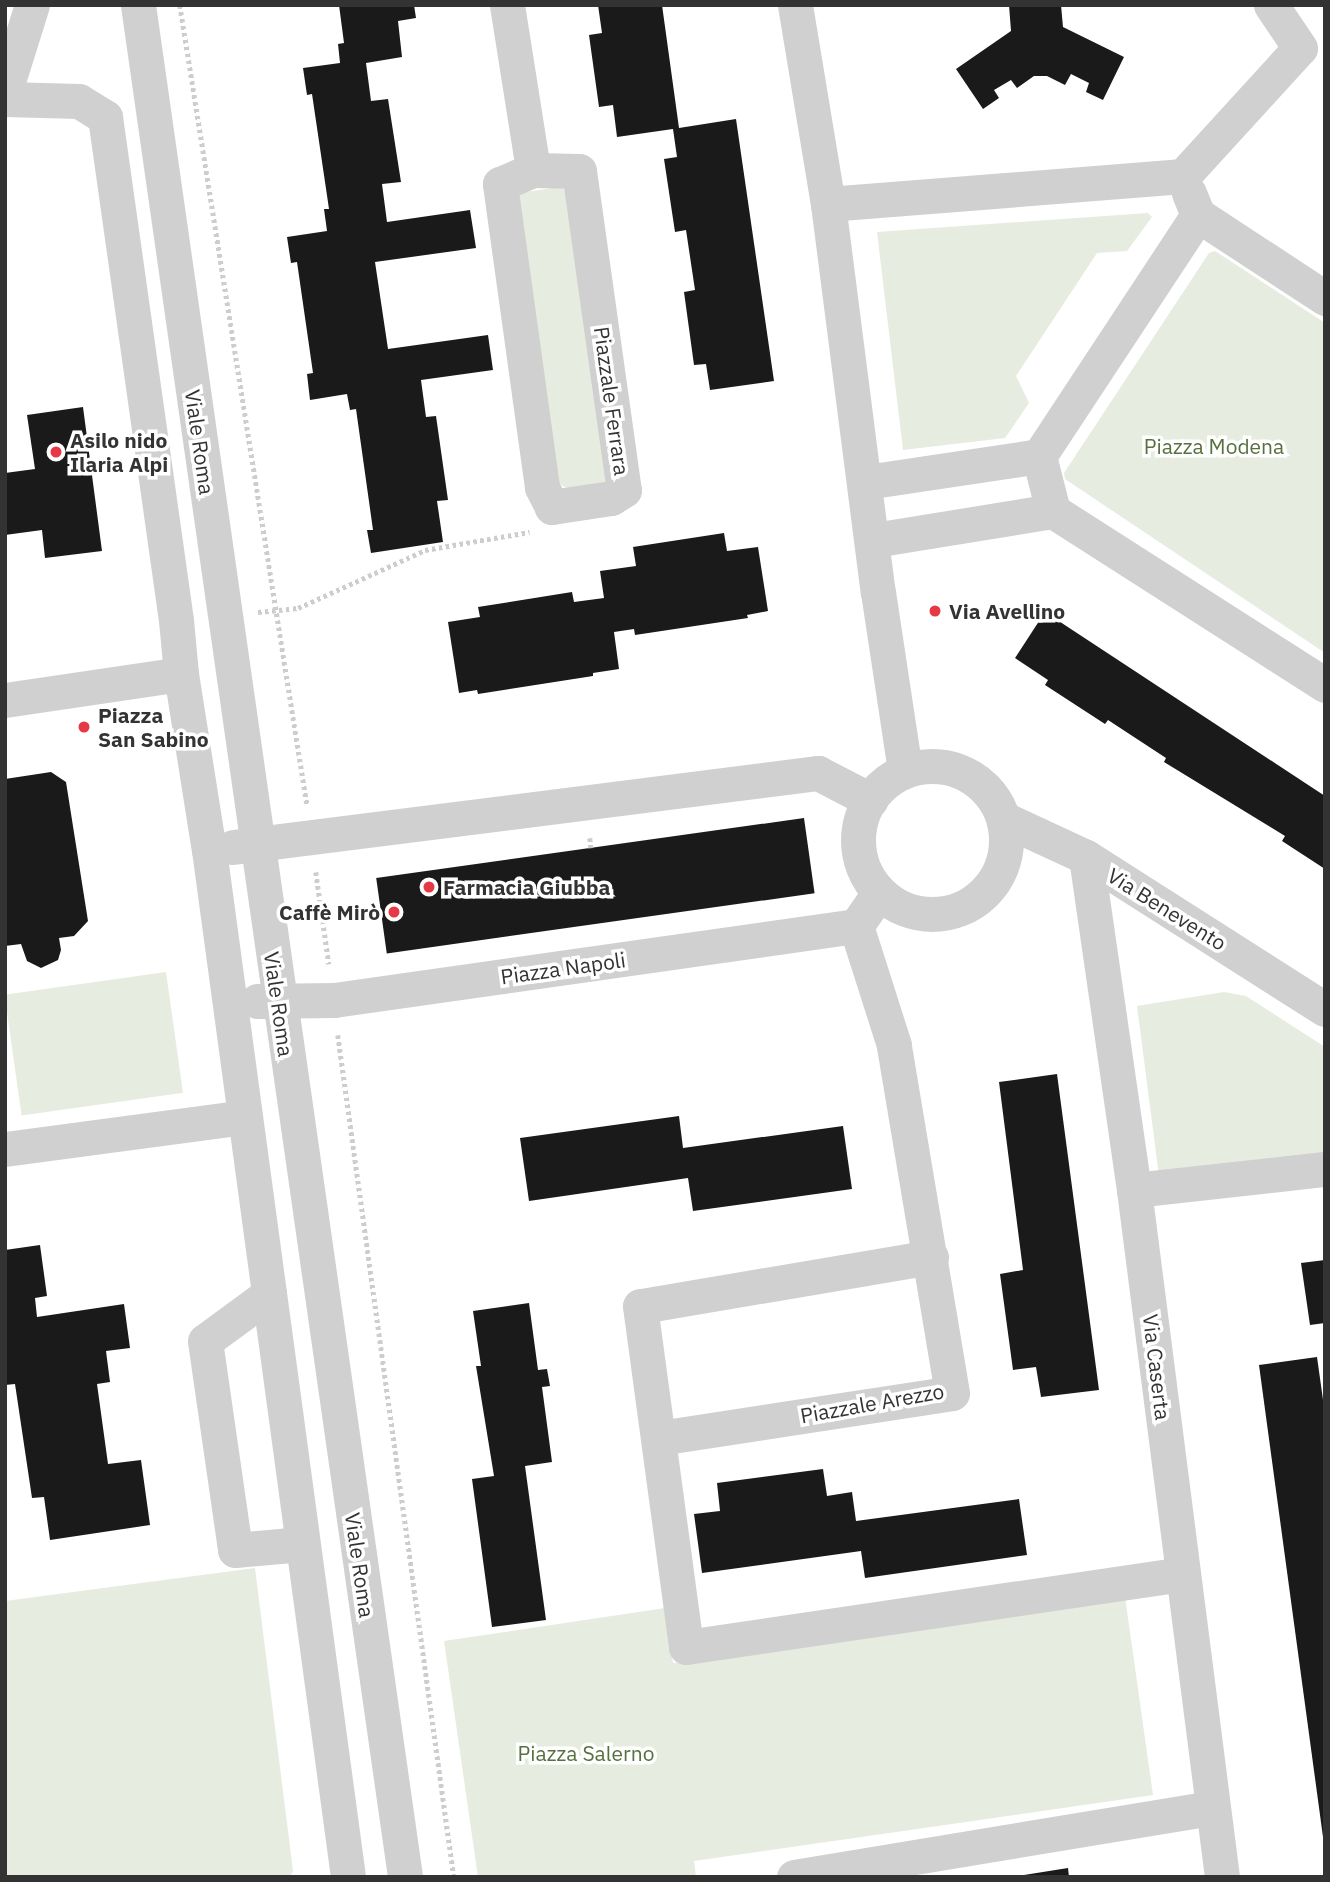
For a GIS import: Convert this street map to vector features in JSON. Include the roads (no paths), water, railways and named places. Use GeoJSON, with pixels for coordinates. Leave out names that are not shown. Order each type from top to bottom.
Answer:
{"type":"FeatureCollection","features":[{"type":"Feature","properties":{"kind":"street"},"geometry":{"type":"LineString","coordinates":[[5,91],[32,5]]}},
{"type":"Feature","properties":{"kind":"street","name":"Viale Roma"},"geometry":{"type":"LineString","coordinates":[[138,5],[405,1877]]}},
{"type":"Feature","properties":{"kind":"street"},"geometry":{"type":"LineString","coordinates":[[507,5],[533,170]]}},
{"type":"Feature","properties":{"kind":"street"},"geometry":{"type":"LineString","coordinates":[[795,5],[828,204],[905,771]]}},
{"type":"Feature","properties":{"kind":"street"},"geometry":{"type":"LineString","coordinates":[[828,204],[1183,176],[1313,51],[1271,5]]}},
{"type":"Feature","properties":{"kind":"street"},"geometry":{"type":"LineString","coordinates":[[5,99],[79,101],[104,117],[176,620],[181,674],[209,850],[348,1877]]}},
{"type":"Feature","properties":{"kind":"street","name":"Piazzale Ferrara"},"geometry":{"type":"LineString","coordinates":[[533,170],[579,171],[624,490],[611,498],[552,507],[542,487],[500,184],[533,170]]}},
{"type":"Feature","properties":{"kind":"street"},"geometry":{"type":"LineString","coordinates":[[1183,176],[1198,215],[1325,298]]}},
{"type":"Feature","properties":{"kind":"street"},"geometry":{"type":"LineString","coordinates":[[1053,511],[1039,456],[1198,215]]}},
{"type":"Feature","properties":{"kind":"street"},"geometry":{"type":"LineString","coordinates":[[866,482],[1039,456]]}},
{"type":"Feature","properties":{"kind":"street"},"geometry":{"type":"LineString","coordinates":[[873,540],[1053,511],[1325,685]]}},
{"type":"Feature","properties":{"kind":"street"},"geometry":{"type":"LineString","coordinates":[[5,700],[181,674]]}},
{"type":"Feature","properties":{"kind":"street"},"geometry":{"type":"LineString","coordinates":[[930,766],[954,769],[976,780],[993,798],[1004,819],[1007,844],[1001,868],[989,889],[970,904],[947,914],[922,915],[899,907],[879,893],[864,872],[858,848],[860,823],[870,800],[885,783],[905,771],[930,766]]}},
{"type":"Feature","properties":{"kind":"street"},"geometry":{"type":"LineString","coordinates":[[209,850],[818,773],[870,800]]}},
{"type":"Feature","properties":{"kind":"street","name":"Via Benevento"},"geometry":{"type":"LineString","coordinates":[[1004,819],[1086,857],[1325,1009]]}},
{"type":"Feature","properties":{"kind":"street","name":"Via Caserta"},"geometry":{"type":"LineString","coordinates":[[1086,857],[1134,1190],[1184,1574],[1211,1808],[1222,1877]]}},
{"type":"Feature","properties":{"kind":"street"},"geometry":{"type":"LineString","coordinates":[[856,926],[879,893]]}},
{"type":"Feature","properties":{"kind":"street","name":"Piazza Napoli"},"geometry":{"type":"LineString","coordinates":[[229,1004],[279,999],[334,1000],[856,926]]}},
{"type":"Feature","properties":{"kind":"street","name":"Piazzale Arezzo"},"geometry":{"type":"LineString","coordinates":[[659,1438],[952,1393],[894,1045],[856,926]]}},
{"type":"Feature","properties":{"kind":"street"},"geometry":{"type":"LineString","coordinates":[[5,1149],[244,1117]]}},
{"type":"Feature","properties":{"kind":"street"},"geometry":{"type":"LineString","coordinates":[[1134,1190],[1325,1169]]}},
{"type":"Feature","properties":{"kind":"street"},"geometry":{"type":"LineString","coordinates":[[931,1257],[640,1306],[686,1647],[1184,1574]]}},
{"type":"Feature","properties":{"kind":"street"},"geometry":{"type":"LineString","coordinates":[[269,1294],[205,1341],[234,1550],[302,1544]]}},
{"type":"Feature","properties":{"kind":"street"},"geometry":{"type":"LineString","coordinates":[[794,1877],[1211,1808]]}},
{"type":"Feature","properties":{"kind":"place","name":"Asilo nido Ilaria Alpi"},"geometry":{"type":"Point","coordinates":[56,452]}},
{"type":"Feature","properties":{"kind":"place","name":"Via Avellino"},"geometry":{"type":"Point","coordinates":[935,611]}},
{"type":"Feature","properties":{"kind":"place","name":"Piazza San Sabino"},"geometry":{"type":"Point","coordinates":[84,727]}},
{"type":"Feature","properties":{"kind":"place","name":"Farmacia Giubba"},"geometry":{"type":"Point","coordinates":[429,887]}},
{"type":"Feature","properties":{"kind":"place","name":"Caffè Mirò"},"geometry":{"type":"Point","coordinates":[394,912]}},
{"type":"Feature","properties":{"kind":"park label","name":"Piazza Modena"},"geometry":{"type":"Point","coordinates":[1214,446]}},
{"type":"Feature","properties":{"kind":"park label","name":"Piazza Salerno"},"geometry":{"type":"Point","coordinates":[586,1753]}}]}
